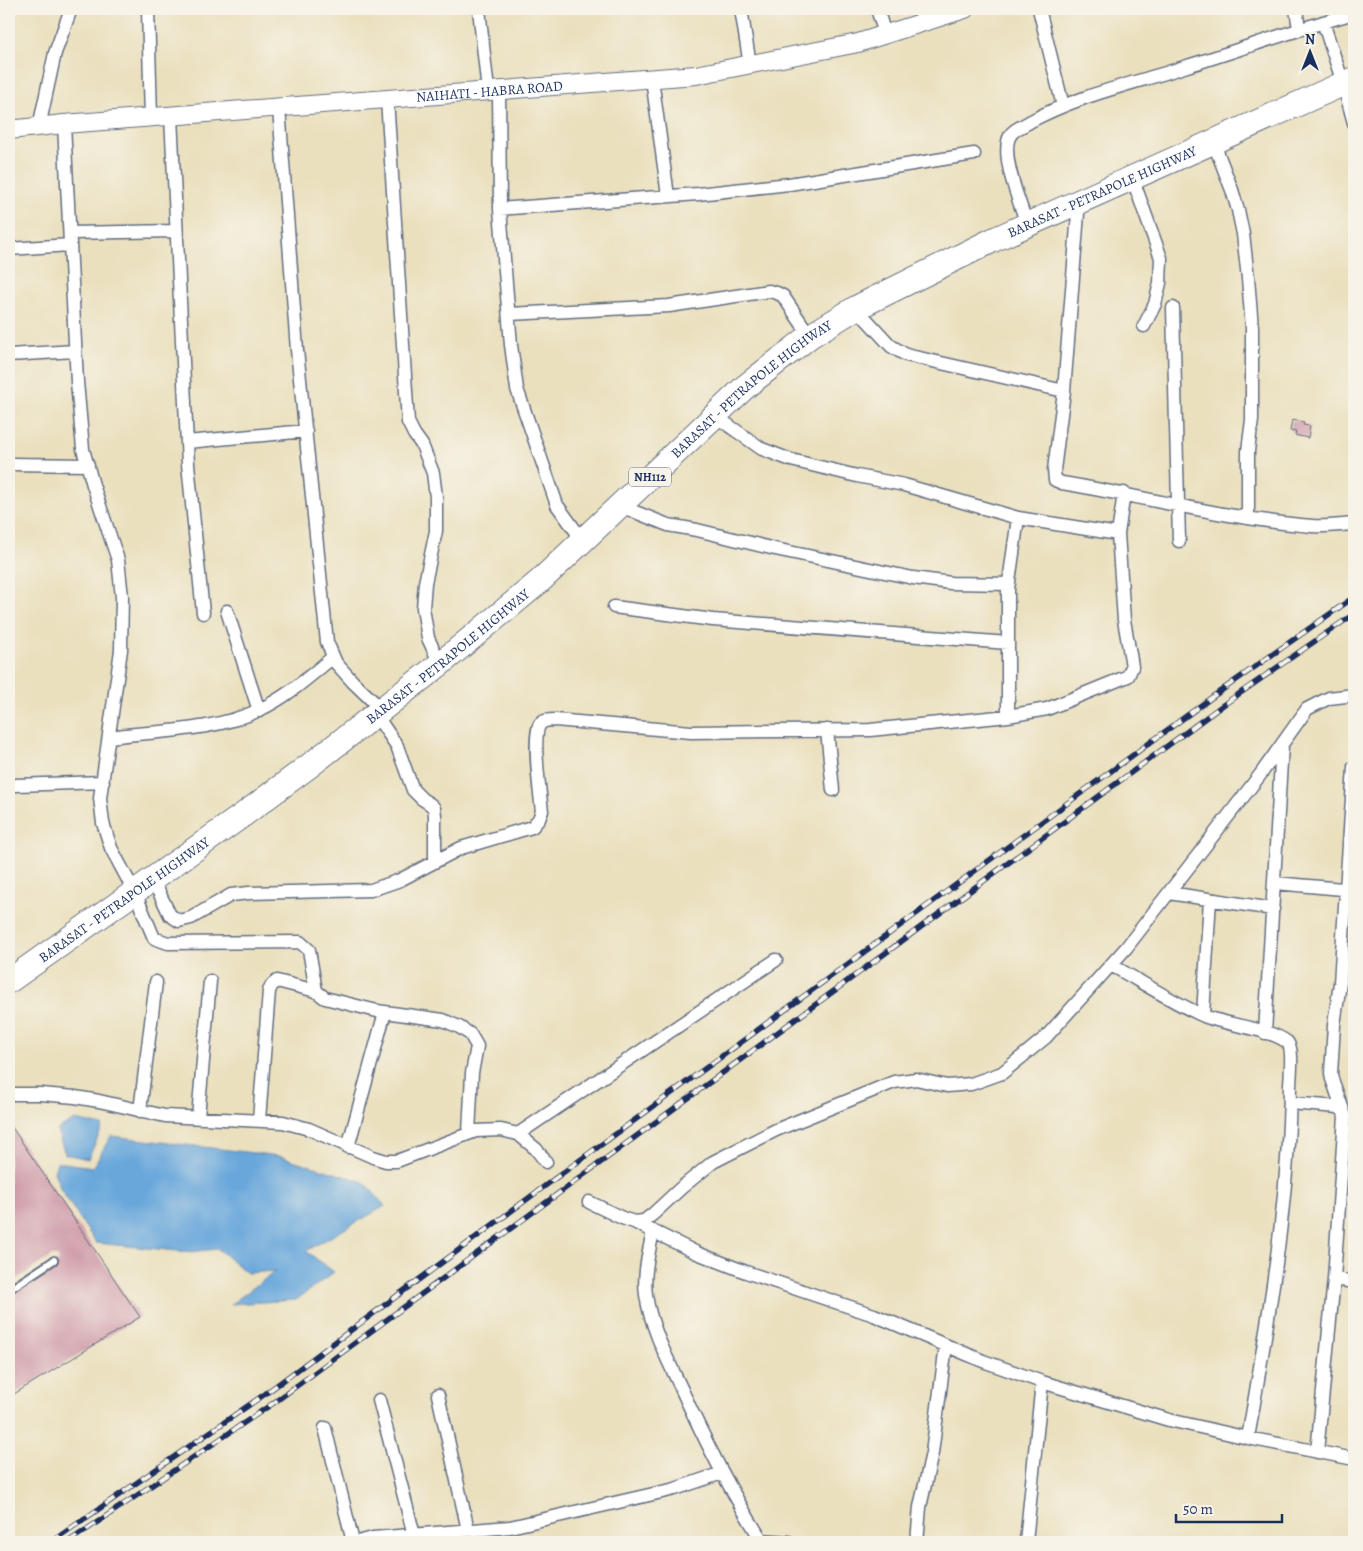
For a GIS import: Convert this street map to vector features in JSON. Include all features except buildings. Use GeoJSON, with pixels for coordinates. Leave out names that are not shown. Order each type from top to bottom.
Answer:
{"type":"FeatureCollection","features":[{"type":"Feature","properties":{"kind":"highway","name":"BARASAT - PETRAPOLE HIGHWAY"},"geometry":{"type":"LineString","coordinates":[[9,981],[313,763],[440,664],[540,581],[714,415],[810,336],[856,308],[1027,224],[1349,81]]}},
{"type":"Feature","properties":{"kind":"main road","name":"NAIHATI - HABRA ROAD"},"geometry":{"type":"LineString","coordinates":[[9,130],[64,124],[696,75],[858,43],[965,9]]}},
{"type":"Feature","properties":{"kind":"street"},"geometry":{"type":"LineString","coordinates":[[39,127],[55,53],[71,9]]}},
{"type":"Feature","properties":{"kind":"street"},"geometry":{"type":"LineString","coordinates":[[148,9],[152,118]]}},
{"type":"Feature","properties":{"kind":"street"},"geometry":{"type":"LineString","coordinates":[[479,9],[494,91],[510,345],[517,389],[557,505],[583,541]]}},
{"type":"Feature","properties":{"kind":"street"},"geometry":{"type":"LineString","coordinates":[[741,9],[750,65]]}},
{"type":"Feature","properties":{"kind":"street"},"geometry":{"type":"LineString","coordinates":[[877,9],[885,34]]}},
{"type":"Feature","properties":{"kind":"street"},"geometry":{"type":"LineString","coordinates":[[1039,9],[1063,106]]}},
{"type":"Feature","properties":{"kind":"street"},"geometry":{"type":"LineString","coordinates":[[1296,9],[1299,29]]}},
{"type":"Feature","properties":{"kind":"street"},"geometry":{"type":"LineString","coordinates":[[1027,224],[1010,172],[1007,154],[1011,133],[1063,106],[1091,95],[1185,67],[1299,29],[1347,15],[1354,15]]}},
{"type":"Feature","properties":{"kind":"street"},"geometry":{"type":"LineString","coordinates":[[1323,22],[1349,81],[1354,123]]}},
{"type":"Feature","properties":{"kind":"street"},"geometry":{"type":"LineString","coordinates":[[652,79],[668,196]]}},
{"type":"Feature","properties":{"kind":"street"},"geometry":{"type":"LineString","coordinates":[[386,99],[408,422],[422,445],[433,473],[436,497],[436,531],[425,583],[423,608],[428,638],[440,664]]}},
{"type":"Feature","properties":{"kind":"street"},"geometry":{"type":"LineString","coordinates":[[278,108],[297,350],[327,642],[336,663],[379,713],[397,746],[413,790],[434,808],[435,861]]}},
{"type":"Feature","properties":{"kind":"street"},"geometry":{"type":"LineString","coordinates":[[171,116],[187,442],[203,613]]}},
{"type":"Feature","properties":{"kind":"street"},"geometry":{"type":"LineString","coordinates":[[64,124],[75,351],[83,449],[118,560],[122,597],[121,650],[100,798],[111,848],[170,914],[179,921],[191,918],[231,895],[371,890],[400,880],[461,848],[532,827],[540,818],[542,810],[536,738],[539,726],[544,721],[555,720],[691,732],[870,730],[1008,716],[1047,709],[1117,682],[1128,676],[1132,667],[1124,620],[1118,534],[1124,493]]}},
{"type":"Feature","properties":{"kind":"street"},"geometry":{"type":"LineString","coordinates":[[1213,141],[1238,210],[1248,278],[1252,328],[1252,420],[1248,451],[1248,518]]}},
{"type":"Feature","properties":{"kind":"street"},"geometry":{"type":"LineString","coordinates":[[500,209],[668,196],[788,184],[974,154]]}},
{"type":"Feature","properties":{"kind":"street"},"geometry":{"type":"LineString","coordinates":[[1132,177],[1160,258],[1160,284],[1155,304],[1144,326]]}},
{"type":"Feature","properties":{"kind":"street"},"geometry":{"type":"LineString","coordinates":[[1079,201],[1064,392],[1054,470],[1055,480],[1062,483],[1124,493],[1248,518],[1314,526],[1354,524]]}},
{"type":"Feature","properties":{"kind":"street"},"geometry":{"type":"LineString","coordinates":[[9,248],[70,239],[176,231]]}},
{"type":"Feature","properties":{"kind":"street"},"geometry":{"type":"LineString","coordinates":[[509,314],[669,306],[769,291],[783,296],[810,336]]}},
{"type":"Feature","properties":{"kind":"street"},"geometry":{"type":"LineString","coordinates":[[856,308],[891,346],[906,355],[1064,392]]}},
{"type":"Feature","properties":{"kind":"street"},"geometry":{"type":"LineString","coordinates":[[1173,308],[1179,541]]}},
{"type":"Feature","properties":{"kind":"street"},"geometry":{"type":"LineString","coordinates":[[9,355],[75,351]]}},
{"type":"Feature","properties":{"kind":"street"},"geometry":{"type":"LineString","coordinates":[[714,415],[762,449],[791,460],[904,485],[1018,518],[1118,534]]}},
{"type":"Feature","properties":{"kind":"street"},"geometry":{"type":"LineString","coordinates":[[187,442],[306,431]]}},
{"type":"Feature","properties":{"kind":"street"},"geometry":{"type":"LineString","coordinates":[[9,464],[88,466]]}},
{"type":"Feature","properties":{"kind":"street"},"geometry":{"type":"LineString","coordinates":[[620,506],[668,525],[913,578],[951,583],[1009,584]]}},
{"type":"Feature","properties":{"kind":"street"},"geometry":{"type":"LineString","coordinates":[[1008,716],[1009,584],[1018,518]]}},
{"type":"Feature","properties":{"kind":"street"},"geometry":{"type":"LineString","coordinates":[[614,607],[713,620],[1008,643]]}},
{"type":"Feature","properties":{"kind":"street"},"geometry":{"type":"LineString","coordinates":[[227,611],[259,710]]}},
{"type":"Feature","properties":{"kind":"street"},"geometry":{"type":"LineString","coordinates":[[109,737],[217,724],[259,710],[290,692],[333,657]]}},
{"type":"Feature","properties":{"kind":"street"},"geometry":{"type":"LineString","coordinates":[[634,1222],[644,1221],[680,1188],[713,1162],[776,1130],[894,1082],[916,1079],[947,1086],[971,1084],[1002,1073],[1046,1037],[1111,965],[1169,893],[1282,745],[1307,709],[1329,698],[1354,695]]}},
{"type":"Feature","properties":{"kind":"street"},"geometry":{"type":"LineString","coordinates":[[827,730],[833,790]]}},
{"type":"Feature","properties":{"kind":"street"},"geometry":{"type":"LineString","coordinates":[[1266,1033],[1282,745]]}},
{"type":"Feature","properties":{"kind":"street"},"geometry":{"type":"LineString","coordinates":[[1317,1452],[1334,1279],[1346,1116],[1332,1079],[1332,1074],[1334,1025],[1350,889],[1354,767]]}},
{"type":"Feature","properties":{"kind":"street"},"geometry":{"type":"LineString","coordinates":[[16,785],[103,782]]}},
{"type":"Feature","properties":{"kind":"street"},"geometry":{"type":"LineString","coordinates":[[1275,883],[1350,889]]}},
{"type":"Feature","properties":{"kind":"street"},"geometry":{"type":"LineString","coordinates":[[144,886],[154,938],[168,943],[300,942],[308,950],[316,991]]}},
{"type":"Feature","properties":{"kind":"street"},"geometry":{"type":"LineString","coordinates":[[1169,893],[1273,909]]}},
{"type":"Feature","properties":{"kind":"street"},"geometry":{"type":"LineString","coordinates":[[1204,1015],[1210,899]]}},
{"type":"Feature","properties":{"kind":"street"},"geometry":{"type":"LineString","coordinates":[[518,1134],[776,960]]}},
{"type":"Feature","properties":{"kind":"street"},"geometry":{"type":"LineString","coordinates":[[1111,965],[1224,1024],[1266,1033],[1286,1041],[1289,1045],[1290,1103],[1285,1194],[1270,1310],[1248,1438]]}},
{"type":"Feature","properties":{"kind":"street"},"geometry":{"type":"LineString","coordinates":[[198,1117],[210,981]]}},
{"type":"Feature","properties":{"kind":"street"},"geometry":{"type":"LineString","coordinates":[[259,1120],[269,991],[277,981],[316,991],[325,998],[385,1012],[443,1020],[460,1026],[470,1034],[478,1046],[472,1073],[469,1133]]}},
{"type":"Feature","properties":{"kind":"street"},"geometry":{"type":"LineString","coordinates":[[140,1111],[156,982]]}},
{"type":"Feature","properties":{"kind":"street"},"geometry":{"type":"LineString","coordinates":[[348,1147],[385,1012]]}},
{"type":"Feature","properties":{"kind":"street"},"geometry":{"type":"LineString","coordinates":[[9,1094],[41,1094],[99,1100],[165,1116],[283,1122],[309,1129],[373,1158],[386,1161],[397,1161],[476,1131],[501,1130],[518,1134],[546,1162]]}},
{"type":"Feature","properties":{"kind":"street"},"geometry":{"type":"LineString","coordinates":[[1290,1103],[1338,1107],[1343,1110]]}},
{"type":"Feature","properties":{"kind":"street"},"geometry":{"type":"LineString","coordinates":[[589,1202],[697,1253],[746,1272],[874,1315],[983,1361],[1042,1382],[1169,1420],[1354,1459]]}},
{"type":"Feature","properties":{"kind":"street"},"geometry":{"type":"LineString","coordinates":[[653,1231],[646,1274],[646,1293],[649,1310],[670,1366],[704,1439],[762,1541],[789,1542]]}},
{"type":"Feature","properties":{"kind":"street"},"geometry":{"type":"LineString","coordinates":[[1334,1279],[1354,1282]]}},
{"type":"Feature","properties":{"kind":"street"},"geometry":{"type":"LineString","coordinates":[[917,1542],[920,1507],[932,1453],[946,1345]]}},
{"type":"Feature","properties":{"kind":"street"},"geometry":{"type":"LineString","coordinates":[[1026,1542],[1042,1382]]}},
{"type":"Feature","properties":{"kind":"street"},"geometry":{"type":"LineString","coordinates":[[438,1396],[468,1530]]}},
{"type":"Feature","properties":{"kind":"street"},"geometry":{"type":"LineString","coordinates":[[379,1400],[414,1535]]}},
{"type":"Feature","properties":{"kind":"street"},"geometry":{"type":"LineString","coordinates":[[325,1428],[353,1542]]}},
{"type":"Feature","properties":{"kind":"street"},"geometry":{"type":"LineString","coordinates":[[358,1542],[373,1538],[510,1527],[675,1489],[722,1472]]}},
{"type":"Feature","properties":{"kind":"lane"},"geometry":{"type":"LineString","coordinates":[[9,1290],[54,1260]]}},
{"type":"Feature","properties":{"kind":"water"},"geometry":{"type":"Polygon","coordinates":[[[75,1120],[103,1126],[88,1159],[65,1154],[57,1130],[75,1120]]]}},
{"type":"Feature","properties":{"kind":"water"},"geometry":{"type":"Polygon","coordinates":[[[111,1136],[279,1156],[364,1182],[385,1206],[306,1251],[334,1272],[296,1300],[231,1304],[276,1271],[247,1273],[218,1249],[188,1252],[96,1243],[61,1190],[54,1172],[57,1162],[93,1167],[111,1136]]]}},
{"type":"Feature","properties":{"kind":"railway"},"geometry":{"type":"LineString","coordinates":[[51,1542],[265,1394],[557,1177],[1215,695],[1354,597]]}},
{"type":"Feature","properties":{"kind":"railway"},"geometry":{"type":"LineString","coordinates":[[68,1542],[272,1404],[1223,705],[1354,614]]}}]}
